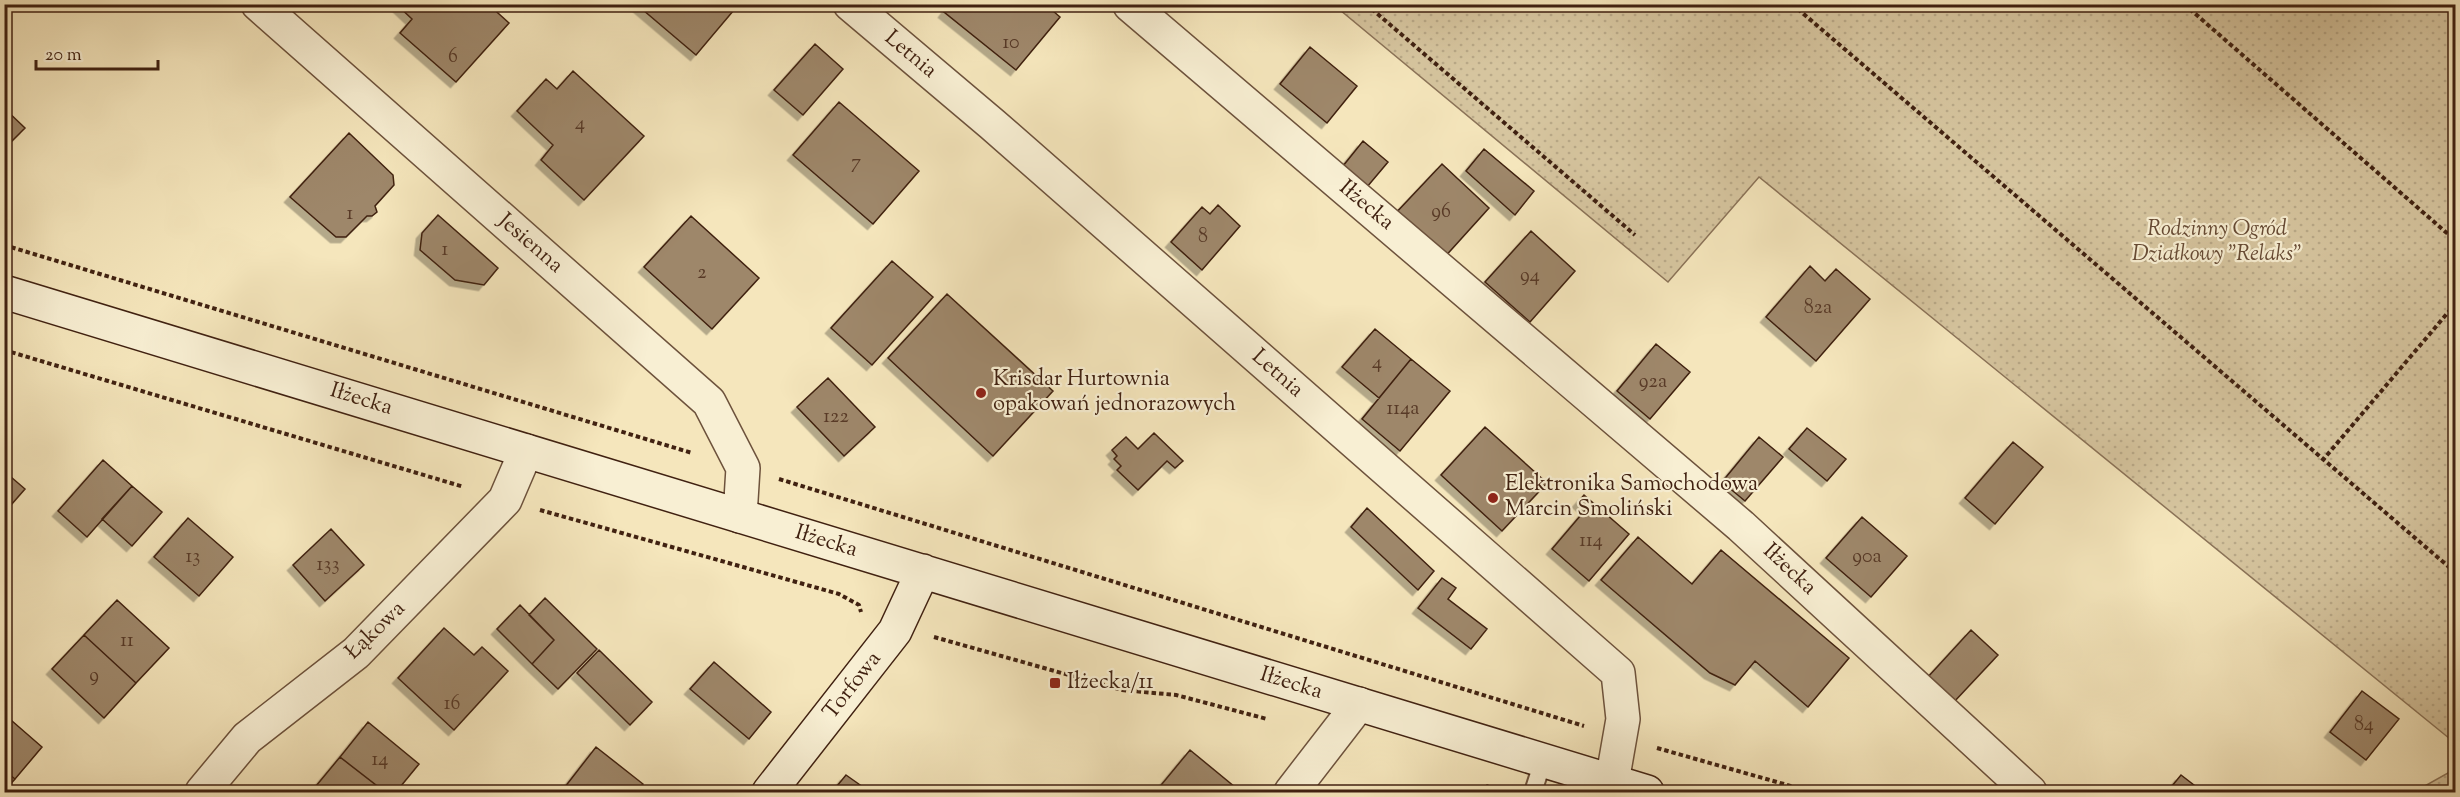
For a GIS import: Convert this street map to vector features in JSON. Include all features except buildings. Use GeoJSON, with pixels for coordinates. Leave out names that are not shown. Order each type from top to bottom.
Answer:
{"type":"FeatureCollection","features":[{"type":"Feature","properties":{"kind":"street","name":"Jesienna"},"geometry":{"type":"LineString","coordinates":[[258,4],[709,402],[743,468]]}},
{"type":"Feature","properties":{"kind":"street","name":"Letnia"},"geometry":{"type":"LineString","coordinates":[[850,4],[992,124],[1618,672],[1623,719],[1612,782]]}},
{"type":"Feature","properties":{"kind":"street","name":"Iłżecka"},"geometry":{"type":"LineString","coordinates":[[1130,5],[1741,526],[2030,792]]}},
{"type":"Feature","properties":{"kind":"street","name":"Iłżecka"},"geometry":{"type":"LineString","coordinates":[[4,292],[1647,792]]}},
{"type":"Feature","properties":{"kind":"street","name":"Łąkowa"},"geometry":{"type":"LineString","coordinates":[[202,792],[247,738],[356,653],[505,500],[526,450]]}},
{"type":"Feature","properties":{"kind":"street"},"geometry":{"type":"LineString","coordinates":[[740,516],[743,468]]}},
{"type":"Feature","properties":{"kind":"street","name":"Torfowa"},"geometry":{"type":"LineString","coordinates":[[769,792],[895,631],[923,571]]}},
{"type":"Feature","properties":{"kind":"street"},"geometry":{"type":"LineString","coordinates":[[1291,792],[1359,704]]}},
{"type":"Feature","properties":{"kind":"lane"},"geometry":{"type":"LineString","coordinates":[[1533,792],[1544,761]]}},
{"type":"Feature","properties":{"kind":"path"},"geometry":{"type":"LineString","coordinates":[[1366,4],[1635,235]]}},
{"type":"Feature","properties":{"kind":"path"},"geometry":{"type":"LineString","coordinates":[[1792,4],[2322,461],[2456,573]]}},
{"type":"Feature","properties":{"kind":"path"},"geometry":{"type":"LineString","coordinates":[[2184,4],[2456,241]]}},
{"type":"Feature","properties":{"kind":"path"},"geometry":{"type":"LineString","coordinates":[[4,245],[743,468],[1619,737],[1812,792]]}},
{"type":"Feature","properties":{"kind":"path"},"geometry":{"type":"LineString","coordinates":[[2322,461],[2456,303]]}},
{"type":"Feature","properties":{"kind":"path"},"geometry":{"type":"LineString","coordinates":[[4,350],[505,500],[839,594],[859,605],[862,614]]}},
{"type":"Feature","properties":{"kind":"path"},"geometry":{"type":"LineString","coordinates":[[933,636],[1122,690],[1176,696],[1278,722]]}},
{"type":"Feature","properties":{"kind":"path"},"geometry":{"type":"LineString","coordinates":[[1475,782],[1507,792]]}},
{"type":"Feature","properties":{"kind":"green space","name":"Rodzinny Ogród Działkowy \"Relaks\""},"geometry":{"type":"Polygon","coordinates":[[[1334,5],[2455,5],[2455,743],[1759,177],[1668,282],[1334,5]]]}},
{"type":"Feature","properties":{"kind":"green space"},"geometry":{"type":"Polygon","coordinates":[[[2455,769],[2455,792],[2414,792],[2455,769]]]}},
{"type":"Feature","properties":{"kind":"place","name":"Krisdar Hurtownia opakowań jednorazowych"},"geometry":{"type":"Point","coordinates":[981,393]}},
{"type":"Feature","properties":{"kind":"place","name":"Elektronika Samochodowa Marcin Smoliński"},"geometry":{"type":"Point","coordinates":[1493,498]}},
{"type":"Feature","properties":{"kind":"place","name":"Iłżecka/11"},"geometry":{"type":"Point","coordinates":[1055,683]}}]}
